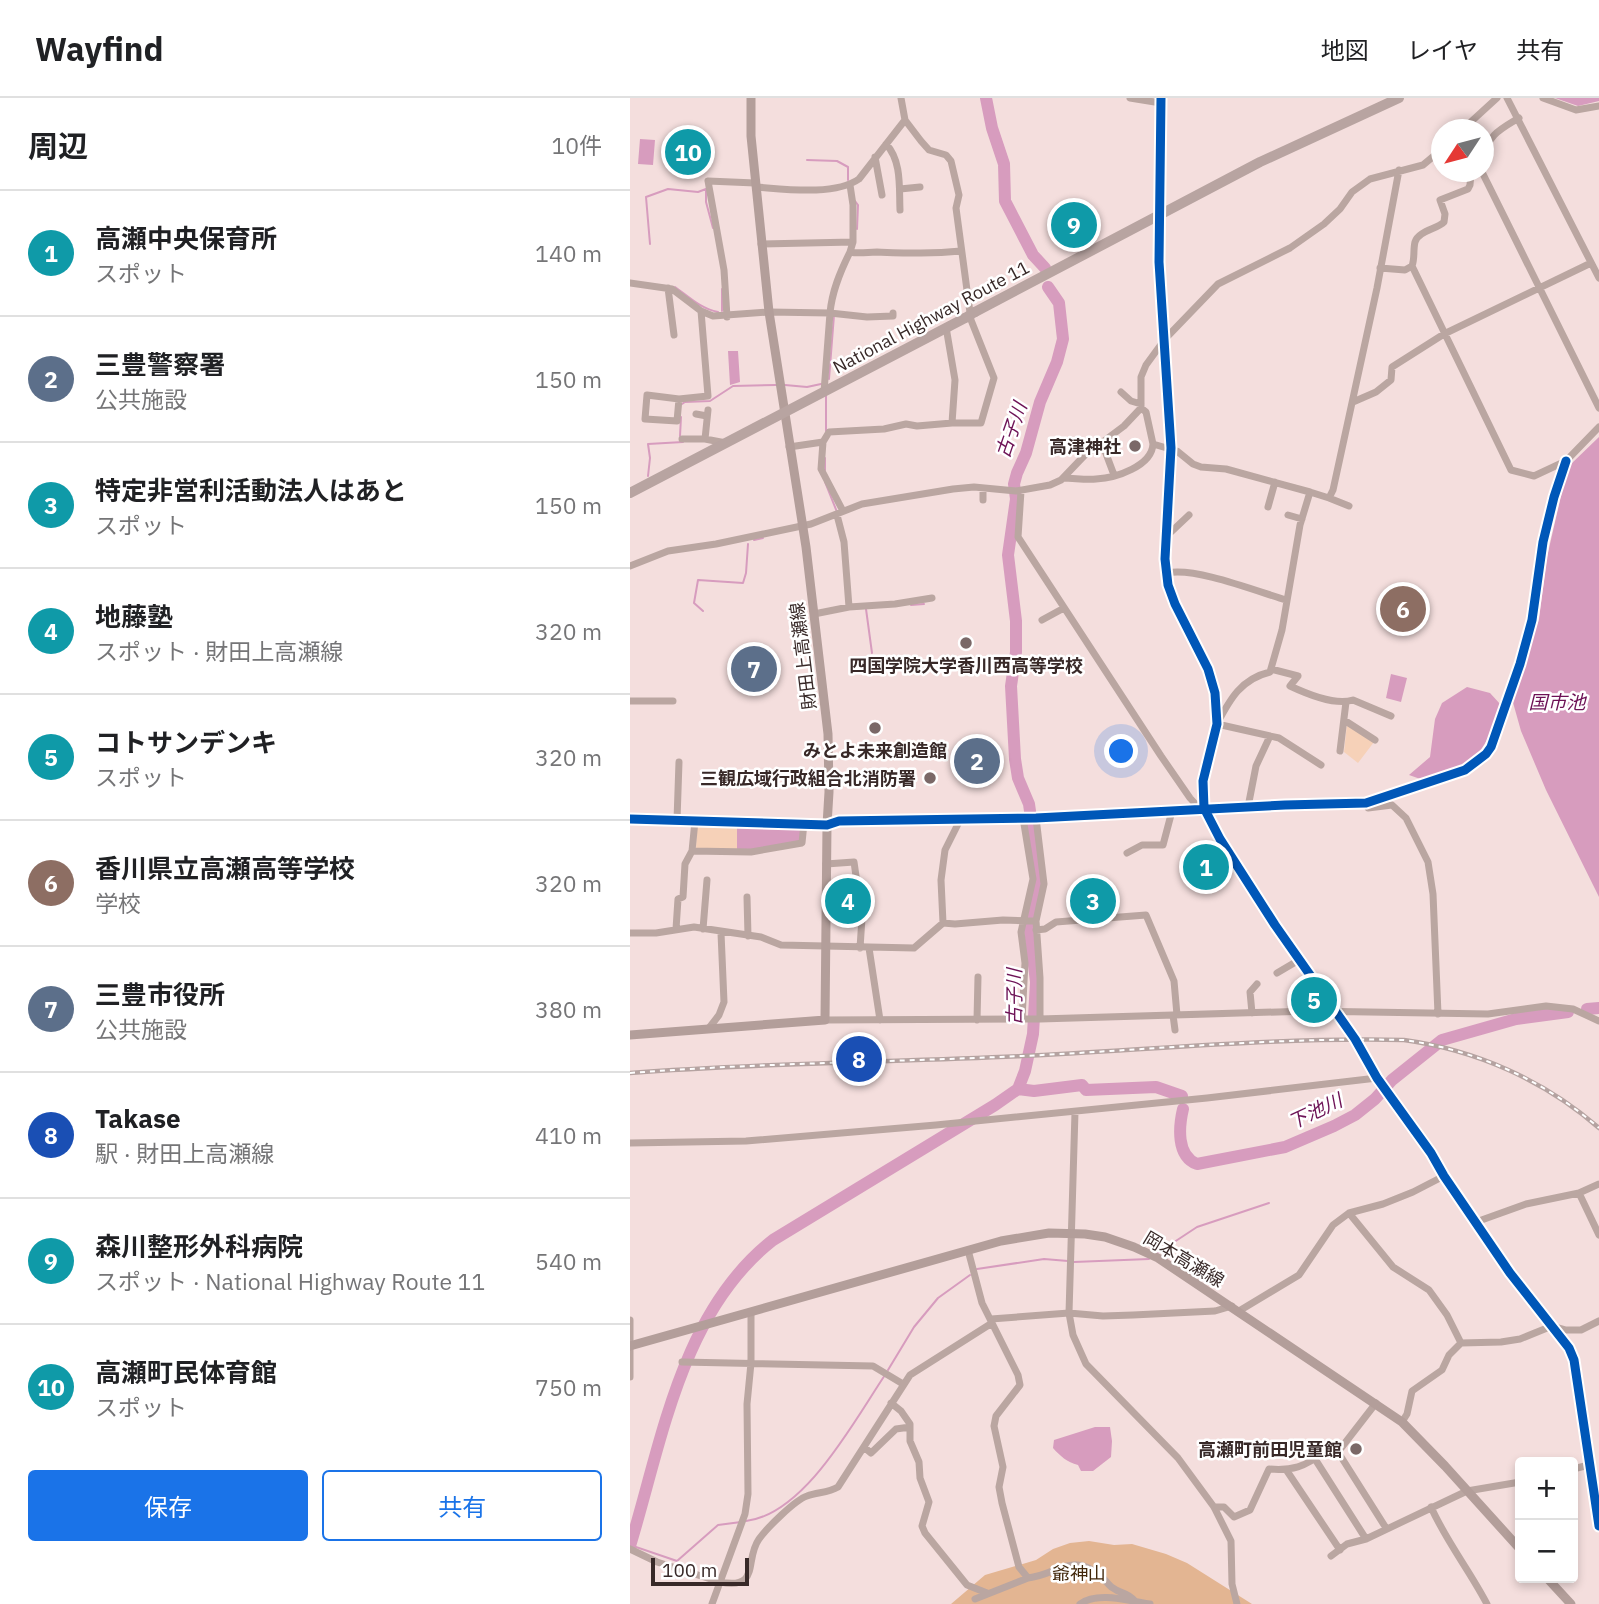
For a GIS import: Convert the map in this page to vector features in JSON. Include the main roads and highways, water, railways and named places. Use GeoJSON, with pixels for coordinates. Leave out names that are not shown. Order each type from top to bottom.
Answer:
{"type":"FeatureCollection","features":[{"type":"Feature","properties":{"kind":"highway","name":"National Highway Route 11"},"geometry":{"type":"LineString","coordinates":[[630,493],[1260,162],[1396,99]]}},
{"type":"Feature","properties":{"kind":"main road","name":"財田上高瀬線"},"geometry":{"type":"LineString","coordinates":[[630,1035],[825,1020],[828,733],[803,525],[769,312],[756,185],[751,98]]}},
{"type":"Feature","properties":{"kind":"main road","name":"岡本高瀬線"},"geometry":{"type":"LineString","coordinates":[[630,1346],[968,1250],[1028,1236],[1072,1234],[1105,1237],[1134,1247],[1177,1270],[1376,1403],[1402,1423],[1515,1544]]}},
{"type":"Feature","properties":{"kind":"main road"},"geometry":{"type":"LineString","coordinates":[[1551,1583],[1567,1602]]}},
{"type":"Feature","properties":{"kind":"water"},"geometry":{"type":"Polygon","coordinates":[[[1555,98],[1599,98],[1599,101],[1578,106],[1555,98]]]}},
{"type":"Feature","properties":{"kind":"water"},"geometry":{"type":"Polygon","coordinates":[[[640,139],[655,140],[653,165],[638,164],[640,139]]]}},
{"type":"Feature","properties":{"kind":"water"},"geometry":{"type":"Polygon","coordinates":[[[728,351],[738,351],[740,382],[730,385],[728,351]]]}},
{"type":"Feature","properties":{"kind":"water","name":"国市池"},"geometry":{"type":"Polygon","coordinates":[[[1599,437],[1599,897],[1546,790],[1521,731],[1512,699],[1539,619],[1547,557],[1564,483],[1571,464],[1599,437]]]}},
{"type":"Feature","properties":{"kind":"water"},"geometry":{"type":"Polygon","coordinates":[[[1391,674],[1407,678],[1401,702],[1386,698],[1391,674]]]}},
{"type":"Feature","properties":{"kind":"water"},"geometry":{"type":"Polygon","coordinates":[[[1467,687],[1490,693],[1501,705],[1482,747],[1468,762],[1426,781],[1409,775],[1430,757],[1435,719],[1442,703],[1467,687]]]}},
{"type":"Feature","properties":{"kind":"water"},"geometry":{"type":"Polygon","coordinates":[[[737,825],[801,827],[800,842],[771,848],[737,850],[737,825]]]}},
{"type":"Feature","properties":{"kind":"water"},"geometry":{"type":"Polygon","coordinates":[[[1095,1427],[1110,1427],[1112,1441],[1111,1457],[1093,1471],[1081,1471],[1078,1465],[1053,1448],[1054,1440],[1095,1427]]]}},
{"type":"Feature","properties":{"kind":"waterway","name":"古子川"},"geometry":{"type":"LineString","coordinates":[[986,98],[992,128],[1004,164],[1005,201],[1033,255],[1045,268]]}},
{"type":"Feature","properties":{"kind":"waterway"},"geometry":{"type":"LineString","coordinates":[[807,160],[837,161],[848,167],[848,180]]}},
{"type":"Feature","properties":{"kind":"waterway"},"geometry":{"type":"LineString","coordinates":[[650,244],[646,197],[668,189],[698,192],[706,189],[706,202],[713,228]]}},
{"type":"Feature","properties":{"kind":"waterway"},"geometry":{"type":"LineString","coordinates":[[855,201],[858,205],[857,229]]}},
{"type":"Feature","properties":{"kind":"waterway"},"geometry":{"type":"LineString","coordinates":[[675,287],[701,305],[718,312]]}},
{"type":"Feature","properties":{"kind":"waterway","name":"古子川"},"geometry":{"type":"LineString","coordinates":[[630,1546],[679,1381],[716,1303],[742,1270],[773,1240],[1018,1089],[1025,1071],[1033,1034],[1036,982],[1030,932],[1038,868],[1029,804],[1018,778],[1015,759],[1011,686],[1016,652],[1016,621],[1008,555],[1016,499],[1014,484],[1063,339],[1059,303],[1048,287]]}},
{"type":"Feature","properties":{"kind":"waterway"},"geometry":{"type":"LineString","coordinates":[[722,289],[722,311]]}},
{"type":"Feature","properties":{"kind":"waterway"},"geometry":{"type":"LineString","coordinates":[[829,379],[834,315]]}},
{"type":"Feature","properties":{"kind":"waterway"},"geometry":{"type":"LineString","coordinates":[[785,385],[807,387],[821,384]]}},
{"type":"Feature","properties":{"kind":"waterway"},"geometry":{"type":"LineString","coordinates":[[682,404],[710,401],[733,386],[776,385]]}},
{"type":"Feature","properties":{"kind":"waterway"},"geometry":{"type":"LineString","coordinates":[[826,395],[826,431]]}},
{"type":"Feature","properties":{"kind":"waterway"},"geometry":{"type":"LineString","coordinates":[[680,436],[681,417]]}},
{"type":"Feature","properties":{"kind":"waterway"},"geometry":{"type":"LineString","coordinates":[[648,476],[648,444],[683,442]]}},
{"type":"Feature","properties":{"kind":"waterway"},"geometry":{"type":"LineString","coordinates":[[825,458],[825,470]]}},
{"type":"Feature","properties":{"kind":"waterway"},"geometry":{"type":"LineString","coordinates":[[825,482],[837,512]]}},
{"type":"Feature","properties":{"kind":"waterway"},"geometry":{"type":"LineString","coordinates":[[754,540],[763,538]]}},
{"type":"Feature","properties":{"kind":"waterway"},"geometry":{"type":"LineString","coordinates":[[703,611],[694,603],[698,580],[743,583],[748,544]]}},
{"type":"Feature","properties":{"kind":"waterway"},"geometry":{"type":"LineString","coordinates":[[911,605],[924,604]]}},
{"type":"Feature","properties":{"kind":"waterway"},"geometry":{"type":"LineString","coordinates":[[866,609],[872,653]]}},
{"type":"Feature","properties":{"kind":"waterway","name":"下池川"},"geometry":{"type":"LineString","coordinates":[[1587,1009],[1599,1008]]}},
{"type":"Feature","properties":{"kind":"waterway","name":"下池川"},"geometry":{"type":"LineString","coordinates":[[1183,1109],[1180,1132],[1182,1148],[1190,1160],[1197,1164],[1285,1147],[1355,1115],[1375,1099],[1392,1080],[1442,1040],[1516,1019],[1568,1012]]}},
{"type":"Feature","properties":{"kind":"waterway","name":"下池川"},"geometry":{"type":"LineString","coordinates":[[1018,1089],[1034,1091],[1082,1085],[1086,1090],[1156,1087],[1182,1096]]}},
{"type":"Feature","properties":{"kind":"waterway"},"geometry":{"type":"LineString","coordinates":[[1156,1254],[1197,1227],[1269,1203]]}},
{"type":"Feature","properties":{"kind":"waterway"},"geometry":{"type":"LineString","coordinates":[[977,1269],[1044,1259],[1068,1261]]}},
{"type":"Feature","properties":{"kind":"waterway"},"geometry":{"type":"LineString","coordinates":[[1074,1262],[1149,1259]]}},
{"type":"Feature","properties":{"kind":"waterway"},"geometry":{"type":"LineString","coordinates":[[888,1370],[914,1327],[938,1298],[970,1275]]}},
{"type":"Feature","properties":{"kind":"waterway"},"geometry":{"type":"LineString","coordinates":[[746,1521],[768,1515],[808,1484],[843,1440],[885,1375]]}},
{"type":"Feature","properties":{"kind":"waterway"},"geometry":{"type":"LineString","coordinates":[[630,1545],[677,1561],[718,1525],[741,1522]]}},
{"type":"Feature","properties":{"kind":"railway"},"geometry":{"type":"LineString","coordinates":[[630,1073],[1022,1056],[1260,1042],[1404,1040],[1457,1051],[1508,1070],[1555,1095],[1599,1128]]}},
{"type":"Feature","properties":{"kind":"place","name":"高瀬町民体育館"},"geometry":{"type":"Point","coordinates":[688,152]}},
{"type":"Feature","properties":{"kind":"place","name":"森川整形外科病院"},"geometry":{"type":"Point","coordinates":[1074,225]}},
{"type":"Feature","properties":{"kind":"place","name":"高津神社"},"geometry":{"type":"Point","coordinates":[1135,446]}},
{"type":"Feature","properties":{"kind":"place","name":"香川県立高瀬高等学校"},"geometry":{"type":"Point","coordinates":[1403,609]}},
{"type":"Feature","properties":{"kind":"place","name":"四国学院大学香川西高等学校"},"geometry":{"type":"Point","coordinates":[966,643]}},
{"type":"Feature","properties":{"kind":"place","name":"三豊市役所"},"geometry":{"type":"Point","coordinates":[754,669]}},
{"type":"Feature","properties":{"kind":"place","name":"みとよ未来創造館"},"geometry":{"type":"Point","coordinates":[875,728]}},
{"type":"Feature","properties":{"kind":"place","name":"三豊警察署"},"geometry":{"type":"Point","coordinates":[977,761]}},
{"type":"Feature","properties":{"kind":"place","name":"三観広域行政組合北消防署"},"geometry":{"type":"Point","coordinates":[930,778]}},
{"type":"Feature","properties":{"kind":"place","name":"高瀬中央保育所"},"geometry":{"type":"Point","coordinates":[1206,867]}},
{"type":"Feature","properties":{"kind":"place","name":"地藤塾"},"geometry":{"type":"Point","coordinates":[848,901]}},
{"type":"Feature","properties":{"kind":"place","name":"特定非営利活動法人はあと"},"geometry":{"type":"Point","coordinates":[1093,901]}},
{"type":"Feature","properties":{"kind":"place","name":"コトサンデンキ"},"geometry":{"type":"Point","coordinates":[1314,1000]}},
{"type":"Feature","properties":{"kind":"place","name":"Takase"},"geometry":{"type":"Point","coordinates":[859,1059]}},
{"type":"Feature","properties":{"kind":"place","name":"高瀬町前田児童館"},"geometry":{"type":"Point","coordinates":[1356,1449]}},
{"type":"Feature","properties":{"kind":"park label","name":"爺神山"},"geometry":{"type":"Point","coordinates":[1079,1573]}}]}
